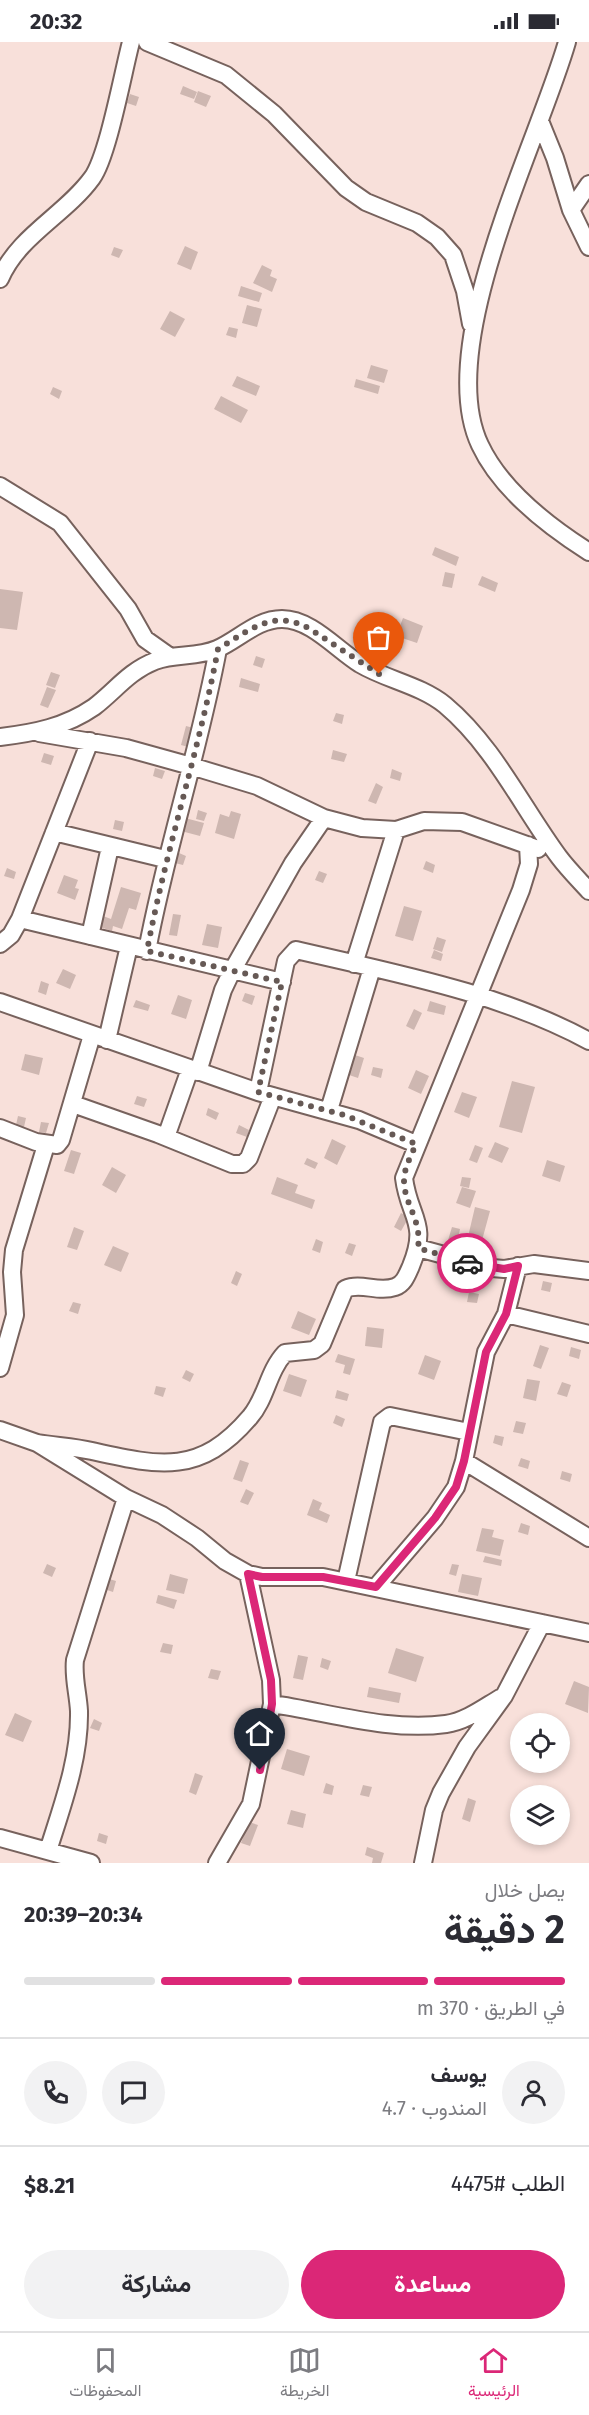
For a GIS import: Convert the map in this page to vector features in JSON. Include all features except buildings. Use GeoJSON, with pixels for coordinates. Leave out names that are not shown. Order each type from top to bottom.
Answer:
{"type":"FeatureCollection","features":[{"type":"Feature","properties":{"kind":"street"},"geometry":{"type":"LineString","coordinates":[[0,279],[26,242],[67,205],[93,177],[104,148],[131,42]]}},
{"type":"Feature","properties":{"kind":"street"},"geometry":{"type":"LineString","coordinates":[[147,42],[226,75],[274,114],[346,188],[366,202],[417,223],[437,237],[453,255],[465,291],[472,331],[469,406],[480,445],[492,465],[541,520],[589,552]]}},
{"type":"Feature","properties":{"kind":"street"},"geometry":{"type":"LineString","coordinates":[[472,331],[500,230],[567,42]]}},
{"type":"Feature","properties":{"kind":"street"},"geometry":{"type":"LineString","coordinates":[[540,121],[555,158],[571,210],[589,247]]}},
{"type":"Feature","properties":{"kind":"street"},"geometry":{"type":"LineString","coordinates":[[571,210],[589,184]]}},
{"type":"Feature","properties":{"kind":"street"},"geometry":{"type":"LineString","coordinates":[[0,486],[60,524],[128,609],[145,639],[169,656]]}},
{"type":"Feature","properties":{"kind":"street"},"geometry":{"type":"LineString","coordinates":[[38,733],[72,720],[94,706],[128,675],[169,656],[192,656],[218,649],[261,623],[282,619],[300,623],[379,674],[425,692],[461,720],[518,792],[559,858],[589,891]]}},
{"type":"Feature","properties":{"kind":"street"},"geometry":{"type":"LineString","coordinates":[[147,951],[165,859],[191,766],[218,649]]}},
{"type":"Feature","properties":{"kind":"street"},"geometry":{"type":"LineString","coordinates":[[0,737],[38,733],[90,741],[191,766],[257,786],[324,818],[362,828],[396,830],[424,821],[462,822],[559,858]]}},
{"type":"Feature","properties":{"kind":"street"},"geometry":{"type":"LineString","coordinates":[[0,944],[11,935],[20,919],[90,741]]}},
{"type":"Feature","properties":{"kind":"street"},"geometry":{"type":"LineString","coordinates":[[166,1137],[232,971],[293,863],[324,818]]}},
{"type":"Feature","properties":{"kind":"street"},"geometry":{"type":"LineString","coordinates":[[354,964],[396,830]]}},
{"type":"Feature","properties":{"kind":"street"},"geometry":{"type":"LineString","coordinates":[[54,832],[165,859]]}},
{"type":"Feature","properties":{"kind":"street"},"geometry":{"type":"LineString","coordinates":[[0,1430],[37,1443],[89,1450],[135,1462],[179,1463],[205,1456],[251,1416],[275,1365],[285,1353],[314,1350],[321,1344],[345,1289],[354,1285],[380,1290],[397,1287],[406,1278],[418,1248],[420,1227],[406,1192],[404,1178],[475,996],[521,890],[529,864],[528,846]]}},
{"type":"Feature","properties":{"kind":"street"},"geometry":{"type":"LineString","coordinates":[[90,936],[110,847]]}},
{"type":"Feature","properties":{"kind":"street"},"geometry":{"type":"LineString","coordinates":[[20,919],[282,982]]}},
{"type":"Feature","properties":{"kind":"street"},"geometry":{"type":"LineString","coordinates":[[0,1128],[46,1145],[57,1144],[61,1140],[129,946]]}},
{"type":"Feature","properties":{"kind":"street"},"geometry":{"type":"LineString","coordinates":[[73,1104],[166,1137],[232,1164],[243,1164],[249,1158],[265,1094],[286,961],[296,950],[431,981],[558,1024],[589,1041]]}},
{"type":"Feature","properties":{"kind":"street"},"geometry":{"type":"LineString","coordinates":[[329,1110],[372,968]]}},
{"type":"Feature","properties":{"kind":"street"},"geometry":{"type":"LineString","coordinates":[[0,1002],[265,1094],[329,1110],[416,1144]]}},
{"type":"Feature","properties":{"kind":"street"},"geometry":{"type":"LineString","coordinates":[[0,1368],[15,1315],[12,1272],[14,1250],[46,1145]]}},
{"type":"Feature","properties":{"kind":"street"},"geometry":{"type":"LineString","coordinates":[[418,1248],[477,1266],[504,1269],[534,1264],[589,1271]]}},
{"type":"Feature","properties":{"kind":"street"},"geometry":{"type":"LineString","coordinates":[[376,1587],[435,1518],[456,1487],[464,1461],[486,1352],[506,1314],[518,1266]]}},
{"type":"Feature","properties":{"kind":"street"},"geometry":{"type":"LineString","coordinates":[[506,1314],[589,1334]]}},
{"type":"Feature","properties":{"kind":"street"},"geometry":{"type":"LineString","coordinates":[[346,1581],[382,1422],[390,1416],[469,1432]]}},
{"type":"Feature","properties":{"kind":"street"},"geometry":{"type":"LineString","coordinates":[[37,1443],[126,1498],[162,1515],[225,1561],[248,1574],[262,1577],[323,1577],[589,1633]]}},
{"type":"Feature","properties":{"kind":"street"},"geometry":{"type":"LineString","coordinates":[[464,1461],[589,1538]]}},
{"type":"Feature","properties":{"kind":"street"},"geometry":{"type":"LineString","coordinates":[[48,1851],[71,1775],[77,1738],[79,1711],[74,1674],[75,1660],[126,1498]]}},
{"type":"Feature","properties":{"kind":"street"},"geometry":{"type":"LineString","coordinates":[[218,1863],[251,1804],[272,1704],[271,1680],[248,1574]]}},
{"type":"Feature","properties":{"kind":"street"},"geometry":{"type":"LineString","coordinates":[[423,1863],[430,1826],[441,1793],[467,1747],[504,1696],[542,1623]]}},
{"type":"Feature","properties":{"kind":"street"},"geometry":{"type":"LineString","coordinates":[[272,1704],[365,1721],[411,1726],[447,1724],[465,1718],[504,1696]]}},
{"type":"Feature","properties":{"kind":"street"},"geometry":{"type":"LineString","coordinates":[[0,1838],[91,1863]]}},
{"type":"Feature","properties":{"kind":"way so far"},"geometry":{"type":"LineString","coordinates":[[379,674],[358,663],[321,635],[300,623],[282,619],[261,623],[218,649],[209,697],[165,859],[147,951],[282,982],[258,1092],[329,1110],[416,1144],[404,1178],[406,1192],[420,1227],[418,1248],[467,1263]]}},
{"type":"Feature","properties":{"kind":"route"},"geometry":{"type":"LineString","coordinates":[[260,1770],[272,1704],[271,1680],[248,1574],[262,1577],[323,1577],[376,1587],[435,1518],[456,1487],[464,1461],[486,1352],[489,1342],[506,1314],[518,1266],[504,1269],[467,1263]]}}]}
